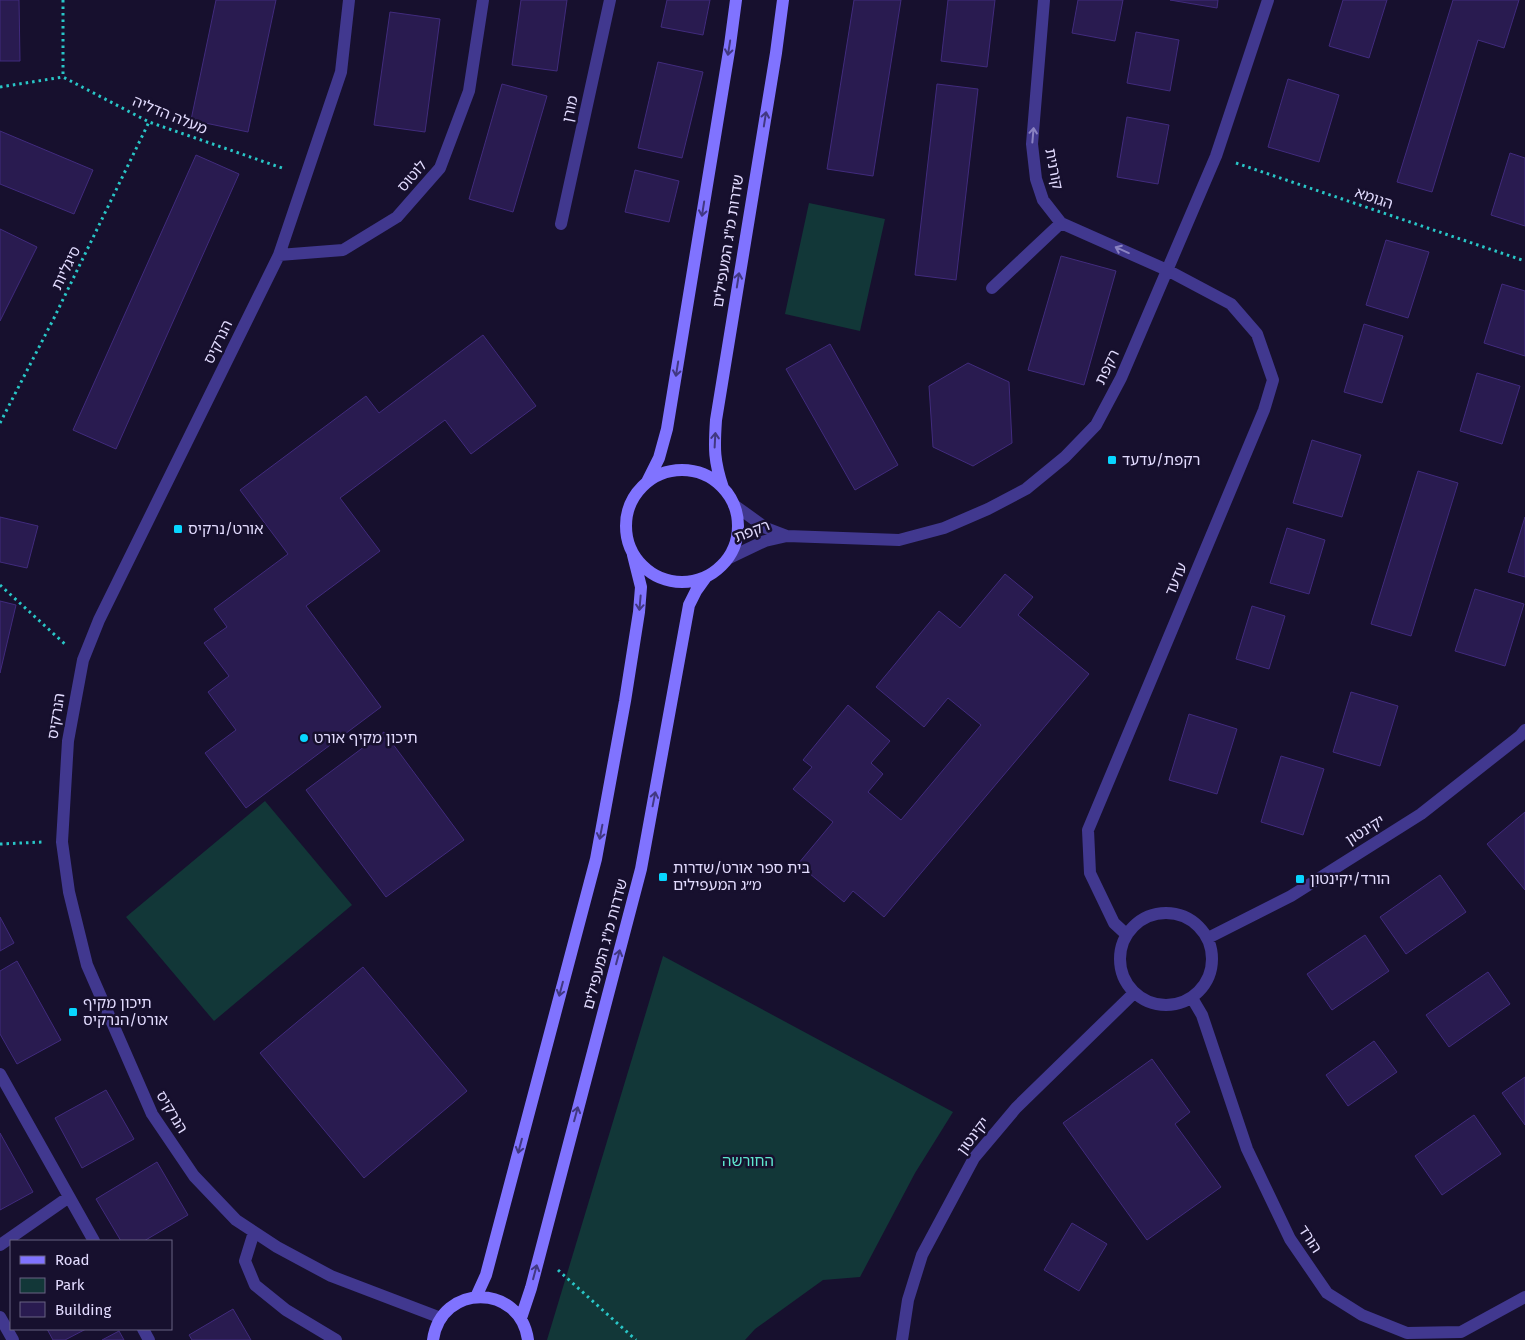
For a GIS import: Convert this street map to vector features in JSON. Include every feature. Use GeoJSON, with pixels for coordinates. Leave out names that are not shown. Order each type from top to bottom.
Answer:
{"type":"FeatureCollection","features":[{"type":"Feature","properties":{"kind":"main road","name":"שדרות מ\"ג המעפילים"},"geometry":{"type":"LineString","coordinates":[[647,482],[659,458],[667,429],[736,0]]}},
{"type":"Feature","properties":{"kind":"main road","name":"שדרות מ\"ג המעפילים"},"geometry":{"type":"LineString","coordinates":[[723,488],[716,466],[714,448],[716,420],[783,0]]}},
{"type":"Feature","properties":{"kind":"main road"},"geometry":{"type":"LineString","coordinates":[[678,471],[694,472],[710,477],[723,488],[734,506],[738,523],[736,541],[729,558],[719,569],[706,577],[690,582],[674,582],[658,577],[644,568],[633,555],[627,540],[626,524],[629,508],[636,494],[647,482],[662,474],[678,471]]}},
{"type":"Feature","properties":{"kind":"main road","name":"שדרות מ\"ג המעפילים"},"geometry":{"type":"LineString","coordinates":[[476,1297],[486,1275],[596,859],[639,612],[641,587],[633,555]]}},
{"type":"Feature","properties":{"kind":"main road","name":"שדרות מ\"ג המעפילים"},"geometry":{"type":"LineString","coordinates":[[521,1318],[540,1254],[641,869],[689,605],[706,577]]}},
{"type":"Feature","properties":{"kind":"main road"},"geometry":{"type":"LineString","coordinates":[[433,1340],[441,1318],[462,1300],[476,1297],[502,1301],[513,1309],[521,1318],[527,1331],[528,1340]]}},
{"type":"Feature","properties":{"kind":"street","name":"הנרקיס"},"geometry":{"type":"LineString","coordinates":[[349,0],[341,72],[279,254],[99,620],[83,660],[68,741],[62,842],[68,892],[87,965],[152,1114],[194,1176],[236,1220],[277,1247],[331,1276],[441,1318]]}},
{"type":"Feature","properties":{"kind":"street","name":"לוטוס"},"geometry":{"type":"LineString","coordinates":[[279,254],[343,250],[397,217],[440,168],[470,91],[483,0]]}},
{"type":"Feature","properties":{"kind":"street","name":"מורן"},"geometry":{"type":"LineString","coordinates":[[561,224],[610,0]]}},
{"type":"Feature","properties":{"kind":"street","name":"קורנית"},"geometry":{"type":"LineString","coordinates":[[1044,0],[1032,144],[1036,179],[1043,200],[1061,222],[1167,270]]}},
{"type":"Feature","properties":{"kind":"street","name":"רקפת"},"geometry":{"type":"LineString","coordinates":[[729,558],[765,541],[787,536],[899,540],[944,528],[1026,489],[1065,457],[1096,425],[1121,378],[1216,156],[1268,0]]}},
{"type":"Feature","properties":{"kind":"street"},"geometry":{"type":"LineString","coordinates":[[992,288],[1061,222]]}},
{"type":"Feature","properties":{"kind":"street","name":"עדעד"},"geometry":{"type":"LineString","coordinates":[[1127,935],[1114,923],[1090,873],[1088,830],[1264,410],[1273,380],[1257,334],[1231,304],[1167,270]]}},
{"type":"Feature","properties":{"kind":"street","name":"רקפת"},"geometry":{"type":"LineString","coordinates":[[734,506],[766,528],[787,536]]}},
{"type":"Feature","properties":{"kind":"street","name":"יקינטון"},"geometry":{"type":"LineString","coordinates":[[1208,938],[1291,896],[1421,814],[1520,736],[1525,730]]}},
{"type":"Feature","properties":{"kind":"street"},"geometry":{"type":"LineString","coordinates":[[1168,913],[1181,915],[1192,920],[1208,938],[1213,960],[1211,971],[1204,986],[1192,998],[1180,1004],[1168,1006],[1156,1004],[1144,1000],[1126,984],[1121,972],[1122,946],[1134,925],[1145,918],[1156,914],[1168,913]]}},
{"type":"Feature","properties":{"kind":"street","name":"יקינטון"},"geometry":{"type":"LineString","coordinates":[[902,1340],[908,1300],[922,1255],[974,1158],[1016,1108],[1134,993]]}},
{"type":"Feature","properties":{"kind":"street","name":"הורד"},"geometry":{"type":"LineString","coordinates":[[1192,998],[1202,1015],[1247,1149],[1290,1239],[1327,1293],[1362,1315],[1406,1336],[1461,1332],[1525,1297]]}},
{"type":"Feature","properties":{"kind":"street"},"geometry":{"type":"LineString","coordinates":[[0,1074],[93,1240]]}},
{"type":"Feature","properties":{"kind":"street"},"geometry":{"type":"LineString","coordinates":[[0,1245],[69,1197]]}},
{"type":"Feature","properties":{"kind":"street"},"geometry":{"type":"LineString","coordinates":[[254,1232],[245,1261],[255,1285],[286,1310],[336,1340]]}},
{"type":"Feature","properties":{"kind":"street"},"geometry":{"type":"LineString","coordinates":[[0,1317],[13,1340]]}},
{"type":"Feature","properties":{"kind":"path"},"geometry":{"type":"LineString","coordinates":[[0,87],[63,77],[63,0]]}},
{"type":"Feature","properties":{"kind":"path","name":"מעלה הדליה"},"geometry":{"type":"LineString","coordinates":[[63,77],[149,122],[305,176]]}},
{"type":"Feature","properties":{"kind":"path","name":"סיגליות"},"geometry":{"type":"LineString","coordinates":[[0,423],[54,318],[149,122]]}},
{"type":"Feature","properties":{"kind":"path","name":"הגומא"},"geometry":{"type":"LineString","coordinates":[[1216,156],[1525,261]]}},
{"type":"Feature","properties":{"kind":"path"},"geometry":{"type":"LineString","coordinates":[[0,585],[83,660]]}},
{"type":"Feature","properties":{"kind":"path"},"geometry":{"type":"LineString","coordinates":[[0,844],[62,842]]}},
{"type":"Feature","properties":{"kind":"path"},"geometry":{"type":"LineString","coordinates":[[540,1254],[636,1340]]}},
{"type":"Feature","properties":{"kind":"green space"},"geometry":{"type":"Polygon","coordinates":[[[809,203],[885,219],[860,331],[785,314],[809,203]]]}},
{"type":"Feature","properties":{"kind":"green space"},"geometry":{"type":"Polygon","coordinates":[[[265,801],[352,905],[214,1021],[126,917],[265,801]]]}},
{"type":"Feature","properties":{"kind":"green space","name":"החורשה"},"geometry":{"type":"Polygon","coordinates":[[[663,956],[953,1112],[915,1173],[860,1277],[823,1280],[755,1329],[745,1340],[547,1340],[663,956]]]}},
{"type":"Feature","properties":{"kind":"building"},"geometry":{"type":"Polygon","coordinates":[[[0,0],[19,0],[20,61],[0,61],[0,0]]]}},
{"type":"Feature","properties":{"kind":"building"},"geometry":{"type":"Polygon","coordinates":[[[216,0],[276,0],[248,132],[191,120],[216,0]]]}},
{"type":"Feature","properties":{"kind":"building"},"geometry":{"type":"Polygon","coordinates":[[[521,0],[567,0],[557,71],[512,65],[521,0]]]}},
{"type":"Feature","properties":{"kind":"building"},"geometry":{"type":"Polygon","coordinates":[[[667,0],[710,0],[703,35],[661,27],[667,0]]]}},
{"type":"Feature","properties":{"kind":"building"},"geometry":{"type":"Polygon","coordinates":[[[854,0],[901,0],[873,176],[827,169],[854,0]]]}},
{"type":"Feature","properties":{"kind":"building"},"geometry":{"type":"Polygon","coordinates":[[[948,0],[995,0],[987,67],[941,61],[948,0]]]}},
{"type":"Feature","properties":{"kind":"building"},"geometry":{"type":"Polygon","coordinates":[[[1078,0],[1123,0],[1115,41],[1072,33],[1078,0]]]}},
{"type":"Feature","properties":{"kind":"building"},"geometry":{"type":"Polygon","coordinates":[[[1170,0],[1218,0],[1217,8],[1170,0]]]}},
{"type":"Feature","properties":{"kind":"building"},"geometry":{"type":"Polygon","coordinates":[[[1343,0],[1387,0],[1369,58],[1329,46],[1343,0]]]}},
{"type":"Feature","properties":{"kind":"building"},"geometry":{"type":"Polygon","coordinates":[[[1453,0],[1519,0],[1504,48],[1478,40],[1432,192],[1397,182],[1453,0]]]}},
{"type":"Feature","properties":{"kind":"building"},"geometry":{"type":"Polygon","coordinates":[[[390,12],[440,19],[425,132],[374,125],[390,12]]]}},
{"type":"Feature","properties":{"kind":"building"},"geometry":{"type":"Polygon","coordinates":[[[1136,32],[1179,40],[1170,91],[1127,83],[1136,32]]]}},
{"type":"Feature","properties":{"kind":"building"},"geometry":{"type":"Polygon","coordinates":[[[658,62],[703,72],[682,158],[638,148],[658,62]]]}},
{"type":"Feature","properties":{"kind":"building"},"geometry":{"type":"Polygon","coordinates":[[[1288,79],[1339,95],[1319,162],[1268,147],[1288,79]]]}},
{"type":"Feature","properties":{"kind":"building"},"geometry":{"type":"Polygon","coordinates":[[[502,84],[547,96],[513,212],[469,199],[502,84]]]}},
{"type":"Feature","properties":{"kind":"building"},"geometry":{"type":"Polygon","coordinates":[[[937,84],[978,89],[956,280],[915,275],[937,84]]]}},
{"type":"Feature","properties":{"kind":"building"},"geometry":{"type":"Polygon","coordinates":[[[1127,117],[1169,125],[1158,184],[1117,177],[1127,117]]]}},
{"type":"Feature","properties":{"kind":"building"},"geometry":{"type":"Polygon","coordinates":[[[0,131],[93,170],[74,214],[0,184],[0,131]]]}},
{"type":"Feature","properties":{"kind":"building"},"geometry":{"type":"Polygon","coordinates":[[[1510,153],[1525,158],[1525,226],[1491,215],[1510,153]]]}},
{"type":"Feature","properties":{"kind":"building"},"geometry":{"type":"Polygon","coordinates":[[[196,155],[239,174],[116,449],[73,430],[196,155]]]}},
{"type":"Feature","properties":{"kind":"building"},"geometry":{"type":"Polygon","coordinates":[[[635,170],[679,181],[669,222],[625,212],[635,170]]]}},
{"type":"Feature","properties":{"kind":"building"},"geometry":{"type":"Polygon","coordinates":[[[0,229],[37,247],[0,321],[0,229]]]}},
{"type":"Feature","properties":{"kind":"building"},"geometry":{"type":"Polygon","coordinates":[[[1386,240],[1429,252],[1408,318],[1366,305],[1386,240]]]}},
{"type":"Feature","properties":{"kind":"building"},"geometry":{"type":"Polygon","coordinates":[[[1061,256],[1116,271],[1084,385],[1028,370],[1061,256]]]}},
{"type":"Feature","properties":{"kind":"building"},"geometry":{"type":"Polygon","coordinates":[[[1502,284],[1525,291],[1525,356],[1484,343],[1502,284]]]}},
{"type":"Feature","properties":{"kind":"building"},"geometry":{"type":"Polygon","coordinates":[[[1364,324],[1403,336],[1382,403],[1344,392],[1364,324]]]}},
{"type":"Feature","properties":{"kind":"building"},"geometry":{"type":"Polygon","coordinates":[[[483,335],[536,406],[471,454],[445,420],[340,498],[380,551],[306,606],[381,707],[246,808],[205,753],[236,730],[208,692],[229,676],[204,643],[227,627],[214,609],[288,554],[240,490],[366,396],[379,413],[483,335]]]}},
{"type":"Feature","properties":{"kind":"building"},"geometry":{"type":"Polygon","coordinates":[[[830,344],[898,465],[855,490],[786,369],[830,344]]]}},
{"type":"Feature","properties":{"kind":"building"},"geometry":{"type":"Polygon","coordinates":[[[968,363],[1009,382],[1012,443],[973,466],[933,447],[929,386],[968,363]]]}},
{"type":"Feature","properties":{"kind":"building"},"geometry":{"type":"Polygon","coordinates":[[[1477,373],[1520,386],[1502,444],[1460,431],[1477,373]]]}},
{"type":"Feature","properties":{"kind":"building"},"geometry":{"type":"Polygon","coordinates":[[[1312,440],[1361,455],[1342,517],[1293,503],[1312,440]]]}},
{"type":"Feature","properties":{"kind":"building"},"geometry":{"type":"Polygon","coordinates":[[[1418,471],[1458,483],[1411,636],[1371,624],[1418,471]]]}},
{"type":"Feature","properties":{"kind":"building"},"geometry":{"type":"Polygon","coordinates":[[[0,517],[38,526],[27,568],[0,562],[0,517]]]}},
{"type":"Feature","properties":{"kind":"building"},"geometry":{"type":"Polygon","coordinates":[[[1525,517],[1525,577],[1508,572],[1525,517]]]}},
{"type":"Feature","properties":{"kind":"building"},"geometry":{"type":"Polygon","coordinates":[[[1287,528],[1325,540],[1309,594],[1270,583],[1287,528]]]}},
{"type":"Feature","properties":{"kind":"building"},"geometry":{"type":"Polygon","coordinates":[[[1005,574],[1033,597],[1018,615],[1089,674],[884,917],[853,891],[844,902],[798,864],[833,822],[793,789],[812,767],[803,760],[848,705],[890,741],[871,763],[883,774],[868,792],[901,820],[981,725],[948,698],[924,727],[876,687],[939,611],[960,628],[1005,574]]]}},
{"type":"Feature","properties":{"kind":"building"},"geometry":{"type":"Polygon","coordinates":[[[1475,589],[1524,604],[1505,666],[1455,651],[1475,589]]]}},
{"type":"Feature","properties":{"kind":"building"},"geometry":{"type":"Polygon","coordinates":[[[0,601],[16,605],[0,673],[0,601]]]}},
{"type":"Feature","properties":{"kind":"building"},"geometry":{"type":"Polygon","coordinates":[[[1252,606],[1285,616],[1269,669],[1236,659],[1252,606]]]}},
{"type":"Feature","properties":{"kind":"building"},"geometry":{"type":"Polygon","coordinates":[[[1351,692],[1398,706],[1380,766],[1333,752],[1351,692]]]}},
{"type":"Feature","properties":{"kind":"building"},"geometry":{"type":"Polygon","coordinates":[[[1189,714],[1237,729],[1217,794],[1169,780],[1189,714]]]}},
{"type":"Feature","properties":{"kind":"building"},"geometry":{"type":"Polygon","coordinates":[[[384,732],[464,840],[386,897],[306,790],[384,732]]]}},
{"type":"Feature","properties":{"kind":"building"},"geometry":{"type":"Polygon","coordinates":[[[1281,756],[1324,769],[1303,835],[1261,822],[1281,756]]]}},
{"type":"Feature","properties":{"kind":"building"},"geometry":{"type":"Polygon","coordinates":[[[1525,812],[1525,890],[1487,844],[1525,812]]]}},
{"type":"Feature","properties":{"kind":"building"},"geometry":{"type":"Polygon","coordinates":[[[1440,875],[1466,912],[1406,954],[1380,917],[1440,875]]]}},
{"type":"Feature","properties":{"kind":"building"},"geometry":{"type":"Polygon","coordinates":[[[0,917],[14,943],[0,951],[0,917]]]}},
{"type":"Feature","properties":{"kind":"building"},"geometry":{"type":"Polygon","coordinates":[[[1365,935],[1389,971],[1332,1010],[1307,974],[1365,935]]]}},
{"type":"Feature","properties":{"kind":"building"},"geometry":{"type":"Polygon","coordinates":[[[17,961],[61,1040],[17,1064],[0,1034],[0,971],[17,961]]]}},
{"type":"Feature","properties":{"kind":"building"},"geometry":{"type":"Polygon","coordinates":[[[363,967],[467,1091],[364,1178],[260,1053],[363,967]]]}},
{"type":"Feature","properties":{"kind":"building"},"geometry":{"type":"Polygon","coordinates":[[[1488,972],[1510,1004],[1449,1047],[1426,1015],[1488,972]]]}},
{"type":"Feature","properties":{"kind":"building"},"geometry":{"type":"Polygon","coordinates":[[[1374,1041],[1397,1072],[1348,1106],[1326,1075],[1374,1041]]]}},
{"type":"Feature","properties":{"kind":"building"},"geometry":{"type":"Polygon","coordinates":[[[1152,1059],[1190,1112],[1175,1124],[1221,1187],[1147,1240],[1063,1123],[1152,1059]]]}},
{"type":"Feature","properties":{"kind":"building"},"geometry":{"type":"Polygon","coordinates":[[[1525,1077],[1525,1125],[1502,1093],[1525,1077]]]}},
{"type":"Feature","properties":{"kind":"building"},"geometry":{"type":"Polygon","coordinates":[[[106,1090],[134,1139],[82,1168],[55,1118],[106,1090]]]}},
{"type":"Feature","properties":{"kind":"building"},"geometry":{"type":"Polygon","coordinates":[[[1474,1115],[1501,1154],[1442,1195],[1415,1156],[1474,1115]]]}},
{"type":"Feature","properties":{"kind":"building"},"geometry":{"type":"Polygon","coordinates":[[[0,1133],[33,1192],[0,1210],[0,1133]]]}},
{"type":"Feature","properties":{"kind":"building"},"geometry":{"type":"Polygon","coordinates":[[[157,1162],[188,1215],[146,1240],[120,1240],[96,1199],[157,1162]]]}},
{"type":"Feature","properties":{"kind":"building"},"geometry":{"type":"Polygon","coordinates":[[[1072,1223],[1107,1244],[1079,1291],[1044,1270],[1072,1223]]]}},
{"type":"Feature","properties":{"kind":"building"},"geometry":{"type":"Polygon","coordinates":[[[233,1309],[251,1340],[192,1340],[189,1335],[233,1309]]]}},
{"type":"Feature","properties":{"kind":"building"},"geometry":{"type":"Polygon","coordinates":[[[48,1330],[84,1330],[65,1340],[53,1340],[48,1330]]]}},
{"type":"Feature","properties":{"kind":"building"},"geometry":{"type":"Polygon","coordinates":[[[119,1331],[124,1340],[102,1340],[119,1331]]]}},
{"type":"Feature","properties":{"kind":"place","name":"רקפת/עדעד"},"geometry":{"type":"Point","coordinates":[1112,460]}},
{"type":"Feature","properties":{"kind":"place","name":"אורט/נרקיס"},"geometry":{"type":"Point","coordinates":[178,529]}},
{"type":"Feature","properties":{"kind":"place","name":"תיכון מקיף אורט"},"geometry":{"type":"Point","coordinates":[304,738]}},
{"type":"Feature","properties":{"kind":"place","name":"בית ספר אורט/שדרות מ״ג המעפילים"},"geometry":{"type":"Point","coordinates":[663,877]}},
{"type":"Feature","properties":{"kind":"place","name":"הורד/יקינטון"},"geometry":{"type":"Point","coordinates":[1300,879]}},
{"type":"Feature","properties":{"kind":"place","name":"תיכון מקיף אורט/הנרקיס"},"geometry":{"type":"Point","coordinates":[73,1012]}}]}
